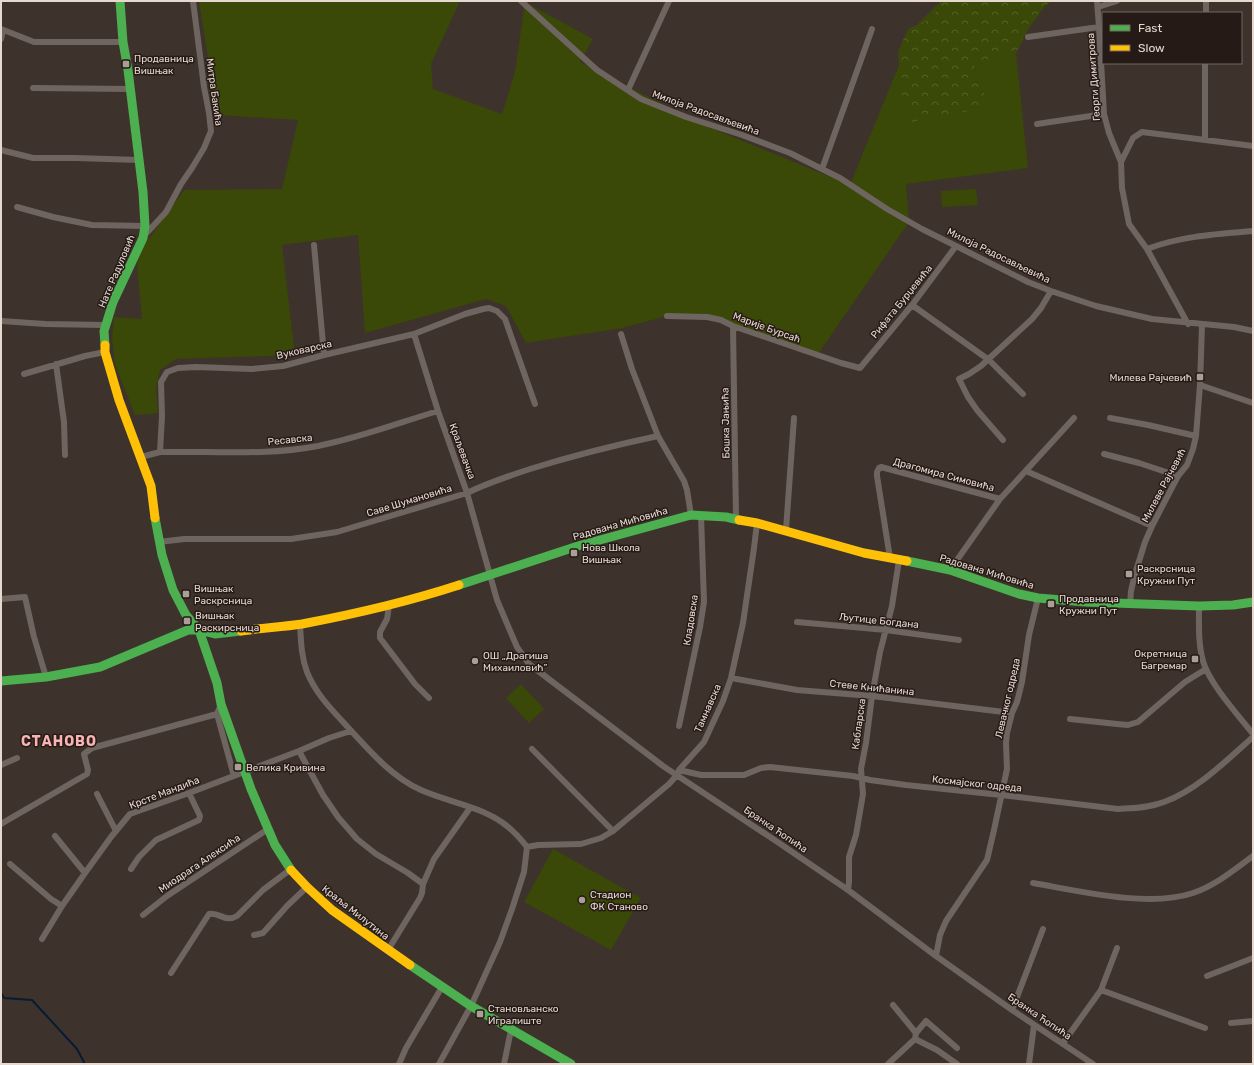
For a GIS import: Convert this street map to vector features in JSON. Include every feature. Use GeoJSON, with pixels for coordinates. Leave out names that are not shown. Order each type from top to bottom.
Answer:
{"type":"FeatureCollection","features":[{"type":"Feature","properties":{"kind":"street","name":"Нате Радуловић"},"geometry":{"type":"LineString","coordinates":[[120,1],[123,42],[128,70],[143,192],[145,226],[143,238],[113,302],[105,325],[105,352],[119,400],[151,486],[159,542],[168,575],[186,615],[199,630]]}},
{"type":"Feature","properties":{"kind":"street","name":"Митра Бакића"},"geometry":{"type":"LineString","coordinates":[[143,238],[166,212],[181,184],[204,148],[211,131],[193,1]]}},
{"type":"Feature","properties":{"kind":"street","name":"Милоја Радосављевића"},"geometry":{"type":"LineString","coordinates":[[521,1],[597,70],[641,99],[686,117],[742,135],[790,153],[840,178],[909,222],[1028,282],[1096,306],[1138,316],[1188,324],[1234,327],[1253,331]]}},
{"type":"Feature","properties":{"kind":"street"},"geometry":{"type":"LineString","coordinates":[[628,90],[669,1]]}},
{"type":"Feature","properties":{"kind":"street"},"geometry":{"type":"LineString","coordinates":[[1097,4],[1117,1]]}},
{"type":"Feature","properties":{"kind":"street"},"geometry":{"type":"LineString","coordinates":[[1206,1],[1206,12]]}},
{"type":"Feature","properties":{"kind":"street","name":"Георги Димитрова"},"geometry":{"type":"LineString","coordinates":[[1097,4],[1104,114],[1109,133],[1121,162],[1122,188],[1129,224],[1147,249],[1188,324]]}},
{"type":"Feature","properties":{"kind":"street"},"geometry":{"type":"LineString","coordinates":[[1028,37],[1099,27]]}},
{"type":"Feature","properties":{"kind":"street"},"geometry":{"type":"LineString","coordinates":[[1,39],[2,29],[34,42],[123,42]]}},
{"type":"Feature","properties":{"kind":"street"},"geometry":{"type":"LineString","coordinates":[[822,169],[872,29]]}},
{"type":"Feature","properties":{"kind":"street"},"geometry":{"type":"LineString","coordinates":[[1205,64],[1205,139]]}},
{"type":"Feature","properties":{"kind":"street"},"geometry":{"type":"LineString","coordinates":[[33,88],[130,89]]}},
{"type":"Feature","properties":{"kind":"street"},"geometry":{"type":"LineString","coordinates":[[1037,124],[1104,114]]}},
{"type":"Feature","properties":{"kind":"street"},"geometry":{"type":"LineString","coordinates":[[1121,162],[1133,138],[1142,132],[1253,146]]}},
{"type":"Feature","properties":{"kind":"street"},"geometry":{"type":"LineString","coordinates":[[1,150],[33,158],[139,160]]}},
{"type":"Feature","properties":{"kind":"street"},"geometry":{"type":"LineString","coordinates":[[17,207],[53,217],[92,225],[145,226]]}},
{"type":"Feature","properties":{"kind":"street"},"geometry":{"type":"LineString","coordinates":[[1147,249],[1163,243],[1190,238],[1253,231]]}},
{"type":"Feature","properties":{"kind":"street"},"geometry":{"type":"LineString","coordinates":[[314,245],[324,355]]}},
{"type":"Feature","properties":{"kind":"street","name":"Рифата Бурџевића"},"geometry":{"type":"LineString","coordinates":[[860,368],[912,305],[956,246]]}},
{"type":"Feature","properties":{"kind":"street"},"geometry":{"type":"LineString","coordinates":[[1002,440],[977,410],[968,397],[959,379],[970,374],[989,360],[1032,319],[1042,308],[1051,291]]}},
{"type":"Feature","properties":{"kind":"street"},"geometry":{"type":"LineString","coordinates":[[912,305],[989,360],[1023,394]]}},
{"type":"Feature","properties":{"kind":"street","name":"Вуковарска"},"geometry":{"type":"LineString","coordinates":[[160,452],[162,416],[161,382],[167,372],[178,368],[196,367],[252,369],[282,366],[414,334],[477,310],[489,308],[497,311],[505,319],[535,404]]}},
{"type":"Feature","properties":{"kind":"street","name":"Марије Бурсаћ"},"geometry":{"type":"LineString","coordinates":[[667,316],[707,317],[721,320],[733,326],[841,363],[860,368]]}},
{"type":"Feature","properties":{"kind":"street"},"geometry":{"type":"LineString","coordinates":[[1,321],[45,324],[105,325]]}},
{"type":"Feature","properties":{"kind":"street","name":"Милеве Рајчевић"},"geometry":{"type":"LineString","coordinates":[[1130,604],[1130,591],[1134,574],[1152,526],[1178,476],[1187,465],[1193,449],[1196,436],[1200,385],[1202,325]]}},
{"type":"Feature","properties":{"kind":"street","name":"Бошка Јањића"},"geometry":{"type":"LineString","coordinates":[[733,326],[736,518]]}},
{"type":"Feature","properties":{"kind":"street","name":"Краљевачка"},"geometry":{"type":"LineString","coordinates":[[414,334],[438,411],[467,493],[490,575]]}},
{"type":"Feature","properties":{"kind":"street"},"geometry":{"type":"LineString","coordinates":[[621,334],[632,369],[658,436],[684,481],[691,515]]}},
{"type":"Feature","properties":{"kind":"street"},"geometry":{"type":"LineString","coordinates":[[24,374],[56,364],[105,352]]}},
{"type":"Feature","properties":{"kind":"street"},"geometry":{"type":"LineString","coordinates":[[56,364],[64,422],[65,455]]}},
{"type":"Feature","properties":{"kind":"street"},"geometry":{"type":"LineString","coordinates":[[1200,385],[1253,403]]}},
{"type":"Feature","properties":{"kind":"street","name":"Ресавска"},"geometry":{"type":"LineString","coordinates":[[141,457],[160,452],[286,451],[319,446],[358,436],[438,411]]}},
{"type":"Feature","properties":{"kind":"street"},"geometry":{"type":"LineString","coordinates":[[786,530],[794,418]]}},
{"type":"Feature","properties":{"kind":"street"},"geometry":{"type":"LineString","coordinates":[[950,570],[1000,499],[1074,418]]}},
{"type":"Feature","properties":{"kind":"street"},"geometry":{"type":"LineString","coordinates":[[1110,418],[1196,436]]}},
{"type":"Feature","properties":{"kind":"street","name":"Саве Шумановића"},"geometry":{"type":"LineString","coordinates":[[159,542],[184,539],[290,539],[337,532],[467,493],[488,483],[550,463],[616,445],[658,436]]}},
{"type":"Feature","properties":{"kind":"street"},"geometry":{"type":"LineString","coordinates":[[1104,454],[1139,463],[1178,476]]}},
{"type":"Feature","properties":{"kind":"street","name":"Драгомира Симовића"},"geometry":{"type":"LineString","coordinates":[[894,559],[876,472],[879,468],[881,467],[1000,499]]}},
{"type":"Feature","properties":{"kind":"street"},"geometry":{"type":"LineString","coordinates":[[1026,471],[1152,526]]}},
{"type":"Feature","properties":{"kind":"street","name":"Радована Мићовића"},"geometry":{"type":"LineString","coordinates":[[1,681],[46,677],[100,667],[188,630],[199,630],[216,634],[300,624],[389,606],[431,594],[578,546],[691,515],[736,518],[757,523],[864,553],[950,570],[1019,594],[1038,598],[1073,602],[1199,606],[1233,605],[1253,602]]}},
{"type":"Feature","properties":{"kind":"street","name":"Кладовска"},"geometry":{"type":"LineString","coordinates":[[679,726],[699,634],[704,602],[701,516]]}},
{"type":"Feature","properties":{"kind":"street","name":"Тамнавска"},"geometry":{"type":"LineString","coordinates":[[527,847],[538,845],[581,844],[601,838],[613,831],[669,784],[704,742],[731,678],[743,623],[757,523]]}},
{"type":"Feature","properties":{"kind":"street","name":"Кабларска"},"geometry":{"type":"LineString","coordinates":[[848,890],[849,861],[856,836],[863,794],[862,769],[872,696],[880,652],[892,606],[894,559]]}},
{"type":"Feature","properties":{"kind":"street","name":"Бранка Ћопића"},"geometry":{"type":"LineString","coordinates":[[490,575],[497,600],[517,647],[529,664],[663,766],[678,773],[848,890],[936,956],[1012,1010],[1093,1064]]}},
{"type":"Feature","properties":{"kind":"street"},"geometry":{"type":"LineString","coordinates":[[1,599],[25,597],[34,637],[46,677]]}},
{"type":"Feature","properties":{"kind":"street","name":"Левачког одреда"},"geometry":{"type":"LineString","coordinates":[[936,956],[942,928],[987,860],[1007,769],[1006,743],[1012,713],[1017,702],[1022,682],[1029,635],[1038,598]]}},
{"type":"Feature","properties":{"kind":"street"},"geometry":{"type":"LineString","coordinates":[[389,606],[387,619],[380,632],[380,638],[415,684],[429,698]]}},
{"type":"Feature","properties":{"kind":"street"},"geometry":{"type":"LineString","coordinates":[[1199,606],[1200,644],[1203,661],[1217,687],[1253,735]]}},
{"type":"Feature","properties":{"kind":"street","name":"Љутице Богдана"},"geometry":{"type":"LineString","coordinates":[[797,622],[886,630],[959,640]]}},
{"type":"Feature","properties":{"kind":"street"},"geometry":{"type":"LineString","coordinates":[[300,624],[304,666],[312,684],[321,697],[360,741],[403,781],[421,790],[486,813],[505,824],[527,847],[524,872],[500,942],[471,1006],[440,1064]]}},
{"type":"Feature","properties":{"kind":"street","name":"Краља Милутина"},"geometry":{"type":"LineString","coordinates":[[199,630],[217,683],[221,704],[244,772],[268,829],[291,869],[307,887],[344,919],[388,950],[471,1006],[571,1064]]}},
{"type":"Feature","properties":{"kind":"street"},"geometry":{"type":"LineString","coordinates":[[1070,719],[1117,724],[1138,722],[1185,682],[1206,668]]}},
{"type":"Feature","properties":{"kind":"street","name":"Стеве Книћанина"},"geometry":{"type":"LineString","coordinates":[[731,678],[797,690],[872,696],[1012,713]]}},
{"type":"Feature","properties":{"kind":"street"},"geometry":{"type":"LineString","coordinates":[[221,704],[217,714],[234,776]]}},
{"type":"Feature","properties":{"kind":"street"},"geometry":{"type":"LineString","coordinates":[[1,824],[87,774],[88,770],[84,757],[86,752],[92,748],[217,714]]}},
{"type":"Feature","properties":{"kind":"street","name":"Крсте Мандића"},"geometry":{"type":"LineString","coordinates":[[42,939],[84,873],[130,814],[351,731]]}},
{"type":"Feature","properties":{"kind":"street","name":"Космајског одреда"},"geometry":{"type":"LineString","coordinates":[[678,773],[701,775],[744,775],[761,768],[770,767],[906,785],[1118,809],[1138,808],[1151,806],[1179,796],[1219,767],[1253,735]]}},
{"type":"Feature","properties":{"kind":"street"},"geometry":{"type":"LineString","coordinates":[[532,749],[613,831]]}},
{"type":"Feature","properties":{"kind":"street"},"geometry":{"type":"LineString","coordinates":[[299,751],[323,795],[338,818],[357,839],[376,854],[408,873],[422,884]]}},
{"type":"Feature","properties":{"kind":"street"},"geometry":{"type":"LineString","coordinates":[[1,765],[17,758]]}},
{"type":"Feature","properties":{"kind":"street"},"geometry":{"type":"LineString","coordinates":[[131,869],[139,857],[156,840],[199,820],[200,816],[189,793]]}},
{"type":"Feature","properties":{"kind":"street"},"geometry":{"type":"LineString","coordinates":[[97,794],[116,831]]}},
{"type":"Feature","properties":{"kind":"street"},"geometry":{"type":"LineString","coordinates":[[388,950],[420,898],[422,884],[439,851],[470,808]]}},
{"type":"Feature","properties":{"kind":"street","name":"Миодрага Алексића"},"geometry":{"type":"LineString","coordinates":[[143,915],[167,896],[268,829]]}},
{"type":"Feature","properties":{"kind":"street"},"geometry":{"type":"LineString","coordinates":[[54,836],[84,873]]}},
{"type":"Feature","properties":{"kind":"street"},"geometry":{"type":"LineString","coordinates":[[1032,884],[1126,898],[1157,899],[1178,897],[1193,893],[1222,879],[1253,856]]}},
{"type":"Feature","properties":{"kind":"street"},"geometry":{"type":"LineString","coordinates":[[10,864],[51,900],[62,906]]}},
{"type":"Feature","properties":{"kind":"street"},"geometry":{"type":"LineString","coordinates":[[172,973],[209,914],[214,914],[229,919],[233,918],[263,890],[291,869]]}},
{"type":"Feature","properties":{"kind":"street"},"geometry":{"type":"LineString","coordinates":[[254,935],[263,933],[287,906],[307,887]]}},
{"type":"Feature","properties":{"kind":"street"},"geometry":{"type":"LineString","coordinates":[[1012,1010],[1043,929]]}},
{"type":"Feature","properties":{"kind":"street"},"geometry":{"type":"LineString","coordinates":[[1063,1043],[1101,990],[1117,948]]}},
{"type":"Feature","properties":{"kind":"street"},"geometry":{"type":"LineString","coordinates":[[1207,976],[1253,958]]}},
{"type":"Feature","properties":{"kind":"street"},"geometry":{"type":"LineString","coordinates":[[399,1064],[406,1048],[442,987]]}},
{"type":"Feature","properties":{"kind":"street"},"geometry":{"type":"LineString","coordinates":[[1101,990],[1205,1028]]}},
{"type":"Feature","properties":{"kind":"street"},"geometry":{"type":"LineString","coordinates":[[893,1005],[915,1036],[957,1064]]}},
{"type":"Feature","properties":{"kind":"street"},"geometry":{"type":"LineString","coordinates":[[888,1064],[915,1036],[926,1021],[958,1048]]}},
{"type":"Feature","properties":{"kind":"street"},"geometry":{"type":"LineString","coordinates":[[1231,1023],[1253,1021]]}},
{"type":"Feature","properties":{"kind":"street"},"geometry":{"type":"LineString","coordinates":[[1029,1064],[1034,1025]]}},
{"type":"Feature","properties":{"kind":"street"},"geometry":{"type":"LineString","coordinates":[[504,1064],[511,1030]]}},
{"type":"Feature","properties":{"kind":"green space"},"geometry":{"type":"Polygon","coordinates":[[[199,1],[460,1],[431,64],[433,89],[502,114],[515,72],[525,2],[593,39],[580,62],[699,123],[850,185],[914,28],[941,1],[1052,1],[1045,6],[1027,31],[1016,53],[1028,168],[906,184],[909,222],[818,354],[721,320],[667,316],[622,328],[526,343],[506,306],[486,299],[365,333],[358,235],[282,245],[295,355],[176,359],[160,370],[156,389],[158,413],[135,415],[115,365],[112,337],[114,317],[142,319],[137,265],[140,251],[184,190],[282,189],[298,120],[217,115],[199,1]]]}},
{"type":"Feature","properties":{"kind":"green space"},"geometry":{"type":"Polygon","coordinates":[[[942,1],[1052,1],[1046,5],[1036,17],[1016,53],[973,63],[984,93],[984,108],[912,122],[911,104],[902,95],[898,52],[908,29],[932,18],[942,1]]]}},
{"type":"Feature","properties":{"kind":"green space"},"geometry":{"type":"Polygon","coordinates":[[[976,189],[978,205],[942,207],[941,191],[976,189]]]}},
{"type":"Feature","properties":{"kind":"green space"},"geometry":{"type":"Polygon","coordinates":[[[521,684],[544,709],[529,723],[506,698],[521,684]]]}},
{"type":"Feature","properties":{"kind":"green space","name":"Стадион ФК Станово"},"geometry":{"type":"Polygon","coordinates":[[[553,849],[641,898],[611,950],[524,902],[553,849]]]}},
{"type":"Feature","properties":{"kind":"waterway"},"geometry":{"type":"LineString","coordinates":[[1,993],[4,998],[32,1000],[77,1049],[85,1064]]}},
{"type":"Feature","properties":{"kind":"traffic: fast"},"geometry":{"type":"LineString","coordinates":[[105,345],[104,331],[113,302],[143,238],[145,226],[143,192],[128,70],[123,42],[120,1]]}},
{"type":"Feature","properties":{"kind":"traffic: fast"},"geometry":{"type":"LineString","coordinates":[[459,585],[578,546],[691,515],[726,517],[739,520]]}},
{"type":"Feature","properties":{"kind":"traffic: fast"},"geometry":{"type":"LineString","coordinates":[[155,518],[162,555],[173,590],[186,615],[199,630],[217,683],[221,704],[251,789],[275,845],[291,870]]}},
{"type":"Feature","properties":{"kind":"traffic: fast"},"geometry":{"type":"LineString","coordinates":[[907,561],[950,570],[1019,594],[1038,598],[1086,602],[1199,606],[1233,605],[1253,602]]}},
{"type":"Feature","properties":{"kind":"traffic: fast"},"geometry":{"type":"LineString","coordinates":[[1,681],[46,677],[100,667],[188,630],[199,630],[215,634],[241,631]]}},
{"type":"Feature","properties":{"kind":"traffic: fast"},"geometry":{"type":"LineString","coordinates":[[410,965],[471,1006],[571,1064]]}},
{"type":"Feature","properties":{"kind":"traffic: slow"},"geometry":{"type":"LineString","coordinates":[[105,345],[105,352],[119,400],[151,486],[155,518]]}},
{"type":"Feature","properties":{"kind":"traffic: slow"},"geometry":{"type":"LineString","coordinates":[[739,520],[757,523],[864,553],[907,561]]}},
{"type":"Feature","properties":{"kind":"traffic: slow"},"geometry":{"type":"LineString","coordinates":[[241,631],[302,624],[342,616],[400,602],[459,585]]}},
{"type":"Feature","properties":{"kind":"traffic: slow"},"geometry":{"type":"LineString","coordinates":[[291,870],[332,910],[410,965]]}},
{"type":"Feature","properties":{"kind":"place","name":"Продавница Вишњак"},"geometry":{"type":"Point","coordinates":[126,64]}},
{"type":"Feature","properties":{"kind":"place","name":"Милева Рајчевић"},"geometry":{"type":"Point","coordinates":[1200,377]}},
{"type":"Feature","properties":{"kind":"place","name":"Нова Школа Вишњак"},"geometry":{"type":"Point","coordinates":[574,553]}},
{"type":"Feature","properties":{"kind":"place","name":"Раскрсница Кружни Пут"},"geometry":{"type":"Point","coordinates":[1129,574]}},
{"type":"Feature","properties":{"kind":"place","name":"Вишњак Раскрсница"},"geometry":{"type":"Point","coordinates":[186,594]}},
{"type":"Feature","properties":{"kind":"place","name":"Продавница Кружни Пут"},"geometry":{"type":"Point","coordinates":[1051,604]}},
{"type":"Feature","properties":{"kind":"place","name":"Вишњак Раскирсница"},"geometry":{"type":"Point","coordinates":[187,621]}},
{"type":"Feature","properties":{"kind":"place","name":"Окретница Багремар"},"geometry":{"type":"Point","coordinates":[1195,659]}},
{"type":"Feature","properties":{"kind":"place","name":"ОШ „Драгиша Михаиловић”"},"geometry":{"type":"Point","coordinates":[475,661]}},
{"type":"Feature","properties":{"kind":"place","name":"Велика Кривина"},"geometry":{"type":"Point","coordinates":[238,767]}},
{"type":"Feature","properties":{"kind":"place","name":"Стадион ФК Станово"},"geometry":{"type":"Point","coordinates":[582,900]}},
{"type":"Feature","properties":{"kind":"place","name":"Становљанско Игралиште"},"geometry":{"type":"Point","coordinates":[480,1014]}},
{"type":"Feature","properties":{"kind":"district","name":"СТАНОВО"},"geometry":{"type":"Point","coordinates":[59,741]}}]}
